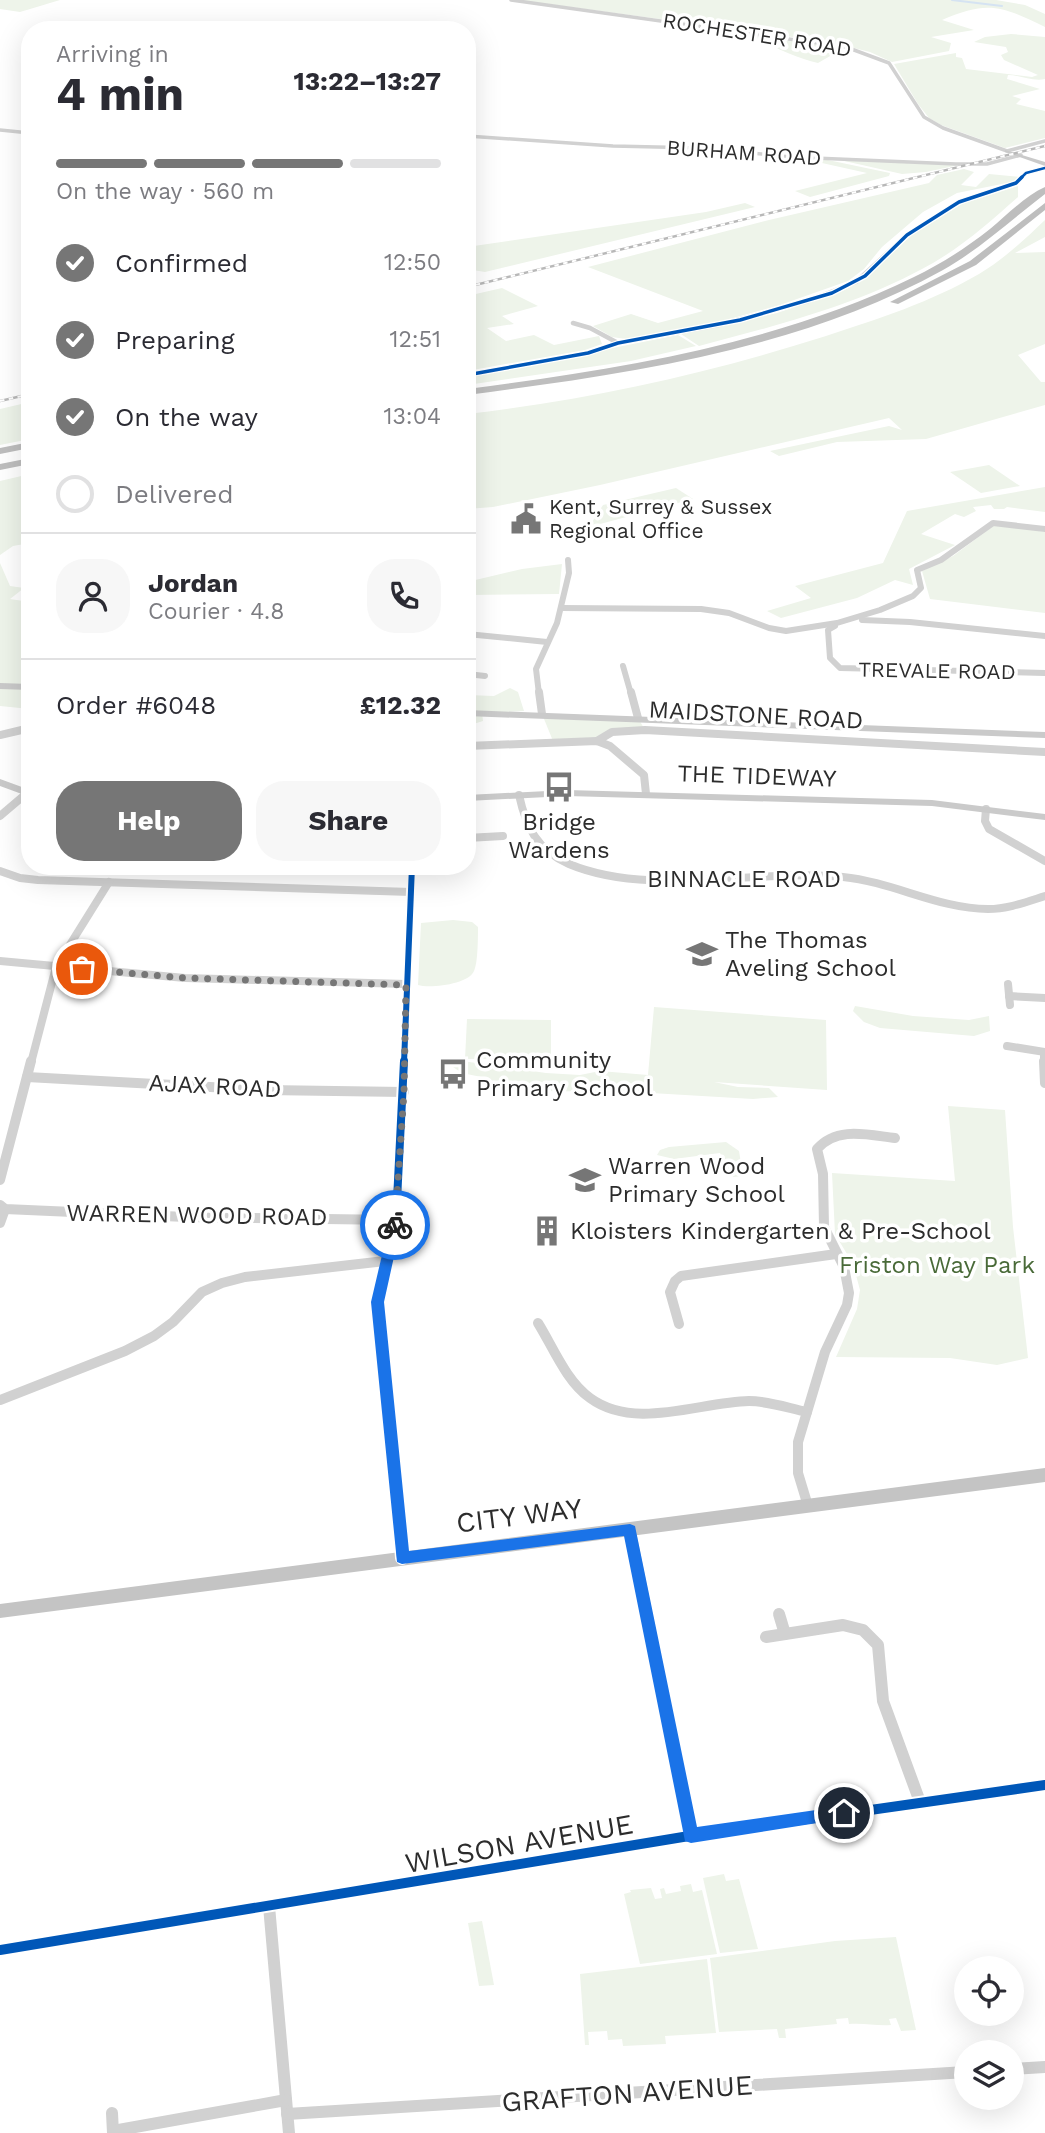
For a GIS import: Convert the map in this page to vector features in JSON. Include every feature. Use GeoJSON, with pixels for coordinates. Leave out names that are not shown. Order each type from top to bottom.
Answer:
{"type":"FeatureCollection","features":[{"type":"Feature","properties":{"kind":"highway"},"geometry":{"type":"LineString","coordinates":[[476,391],[586,375],[671,358],[770,334],[838,312],[906,285],[952,261],[984,240],[1045,190]]}},
{"type":"Feature","properties":{"kind":"highway"},"geometry":{"type":"LineString","coordinates":[[476,402],[661,372],[761,348],[832,326],[892,304],[951,276],[1000,244],[1045,206]]}},
{"type":"Feature","properties":{"kind":"highway"},"geometry":{"type":"LineString","coordinates":[[0,451],[21,447]]}},
{"type":"Feature","properties":{"kind":"highway"},"geometry":{"type":"LineString","coordinates":[[0,467],[21,463]]}},
{"type":"Feature","properties":{"kind":"main road","name":"CITY WAY"},"geometry":{"type":"LineString","coordinates":[[0,1611],[1045,1475]]}},
{"type":"Feature","properties":{"kind":"street","name":"ROCHESTER ROAD"},"geometry":{"type":"LineString","coordinates":[[511,0],[788,37],[868,53],[888,64],[924,117],[952,132],[1007,151]]}},
{"type":"Feature","properties":{"kind":"street"},"geometry":{"type":"LineString","coordinates":[[0,130],[21,132]]}},
{"type":"Feature","properties":{"kind":"street","name":"BURHAM ROAD"},"geometry":{"type":"LineString","coordinates":[[476,137],[613,146],[700,148],[791,157],[956,163],[987,164],[1021,156]]}},
{"type":"Feature","properties":{"kind":"street"},"geometry":{"type":"LineString","coordinates":[[1007,151],[1045,141]]}},
{"type":"Feature","properties":{"kind":"street"},"geometry":{"type":"LineString","coordinates":[[1007,151],[1045,166]]}},
{"type":"Feature","properties":{"kind":"street"},"geometry":{"type":"LineString","coordinates":[[573,323],[590,328],[618,343],[718,325],[808,301],[856,282],[907,235],[959,202],[1016,183],[1026,173],[1045,166]]}},
{"type":"Feature","properties":{"kind":"street"},"geometry":{"type":"LineString","coordinates":[[561,608],[702,609],[736,614],[770,629],[794,631],[858,618],[909,598],[920,589],[916,570],[939,561],[994,522],[1045,529]]}},
{"type":"Feature","properties":{"kind":"street"},"geometry":{"type":"LineString","coordinates":[[542,714],[536,669],[561,608],[569,573],[568,560]]}},
{"type":"Feature","properties":{"kind":"street","name":"TREVALE ROAD"},"geometry":{"type":"LineString","coordinates":[[1045,636],[870,619],[832,626],[828,630],[830,658],[840,668],[1045,673]]}},
{"type":"Feature","properties":{"kind":"street"},"geometry":{"type":"LineString","coordinates":[[476,636],[547,642]]}},
{"type":"Feature","properties":{"kind":"street"},"geometry":{"type":"LineString","coordinates":[[623,666],[638,718]]}},
{"type":"Feature","properties":{"kind":"street"},"geometry":{"type":"LineString","coordinates":[[476,675],[485,676]]}},
{"type":"Feature","properties":{"kind":"street"},"geometry":{"type":"LineString","coordinates":[[0,686],[21,687]]}},
{"type":"Feature","properties":{"kind":"street","name":"MAIDSTONE ROAD"},"geometry":{"type":"LineString","coordinates":[[476,713],[1045,735]]}},
{"type":"Feature","properties":{"kind":"street"},"geometry":{"type":"LineString","coordinates":[[0,735],[21,730]]}},
{"type":"Feature","properties":{"kind":"street","name":"MAIDSTONE ROAD"},"geometry":{"type":"LineString","coordinates":[[476,746],[597,741],[612,732],[645,730],[1045,752]]}},
{"type":"Feature","properties":{"kind":"street"},"geometry":{"type":"LineString","coordinates":[[597,741],[610,746],[644,775],[646,793]]}},
{"type":"Feature","properties":{"kind":"street"},"geometry":{"type":"LineString","coordinates":[[0,782],[21,790]]}},
{"type":"Feature","properties":{"kind":"street","name":"THE TIDEWAY"},"geometry":{"type":"LineString","coordinates":[[476,797],[646,793],[928,803],[1045,817]]}},
{"type":"Feature","properties":{"kind":"street","name":"BINNACLE ROAD"},"geometry":{"type":"LineString","coordinates":[[519,795],[530,833],[547,849],[584,869],[617,877],[648,880],[845,877],[891,886],[972,910],[1013,907],[1045,896]]}},
{"type":"Feature","properties":{"kind":"street"},"geometry":{"type":"LineString","coordinates":[[0,816],[21,799]]}},
{"type":"Feature","properties":{"kind":"street"},"geometry":{"type":"LineString","coordinates":[[986,809],[985,821],[989,829],[1045,861]]}},
{"type":"Feature","properties":{"kind":"street"},"geometry":{"type":"LineString","coordinates":[[476,838],[503,836]]}},
{"type":"Feature","properties":{"kind":"street"},"geometry":{"type":"LineString","coordinates":[[0,871],[20,878],[411,892]]}},
{"type":"Feature","properties":{"kind":"street"},"geometry":{"type":"LineString","coordinates":[[402,1558],[378,1302],[396,1220],[404,1092],[412,875]]}},
{"type":"Feature","properties":{"kind":"street"},"geometry":{"type":"LineString","coordinates":[[0,1181],[56,967],[109,882]]}},
{"type":"Feature","properties":{"kind":"street"},"geometry":{"type":"LineString","coordinates":[[0,961],[185,978],[406,985]]}},
{"type":"Feature","properties":{"kind":"street"},"geometry":{"type":"LineString","coordinates":[[1008,984],[1010,1000],[1045,998]]}},
{"type":"Feature","properties":{"kind":"street"},"geometry":{"type":"LineString","coordinates":[[1007,1046],[1044,1052],[1045,1083]]}},
{"type":"Feature","properties":{"kind":"street","name":"AJAX ROAD"},"geometry":{"type":"LineString","coordinates":[[27,1077],[266,1090],[404,1092]]}},
{"type":"Feature","properties":{"kind":"street"},"geometry":{"type":"LineString","coordinates":[[808,1506],[796,1458],[825,1352],[847,1305],[848,1280],[824,1227],[823,1174],[817,1149],[827,1138],[835,1135],[895,1138]]}},
{"type":"Feature","properties":{"kind":"street"},"geometry":{"type":"LineString","coordinates":[[0,1223],[3,1207]]}},
{"type":"Feature","properties":{"kind":"street","name":"WARREN WOOD ROAD"},"geometry":{"type":"LineString","coordinates":[[3,1207],[186,1217],[396,1220]]}},
{"type":"Feature","properties":{"kind":"street"},"geometry":{"type":"LineString","coordinates":[[679,1324],[669,1296],[669,1288],[681,1276],[836,1254]]}},
{"type":"Feature","properties":{"kind":"street"},"geometry":{"type":"LineString","coordinates":[[0,1399],[125,1351],[154,1336],[173,1322],[202,1292],[222,1283],[245,1277],[385,1261]]}},
{"type":"Feature","properties":{"kind":"street"},"geometry":{"type":"LineString","coordinates":[[538,1323],[578,1385],[590,1398],[614,1411],[645,1413],[752,1401],[807,1412]]}},
{"type":"Feature","properties":{"kind":"street"},"geometry":{"type":"LineString","coordinates":[[630,1530],[691,1836]]}},
{"type":"Feature","properties":{"kind":"street"},"geometry":{"type":"LineString","coordinates":[[779,1614],[785,1634]]}},
{"type":"Feature","properties":{"kind":"street"},"geometry":{"type":"LineString","coordinates":[[766,1637],[848,1625],[863,1630],[875,1639],[880,1652],[885,1707],[920,1802]]}},
{"type":"Feature","properties":{"kind":"street","name":"WILSON AVENUE"},"geometry":{"type":"LineString","coordinates":[[0,1950],[691,1836],[1045,1784]]}},
{"type":"Feature","properties":{"kind":"street"},"geometry":{"type":"LineString","coordinates":[[269,1906],[289,2133]]}},
{"type":"Feature","properties":{"kind":"street"},"geometry":{"type":"LineString","coordinates":[[1024,2068],[1045,2067]]}},
{"type":"Feature","properties":{"kind":"street","name":"GRAFTON AVENUE"},"geometry":{"type":"LineString","coordinates":[[113,2132],[287,2107],[954,2073]]}},
{"type":"Feature","properties":{"kind":"street"},"geometry":{"type":"LineString","coordinates":[[112,2113],[113,2132]]}},
{"type":"Feature","properties":{"kind":"green space"},"geometry":{"type":"Polygon","coordinates":[[[0,0],[60,0],[20,12],[0,9],[0,0]]]}},
{"type":"Feature","properties":{"kind":"green space"},"geometry":{"type":"Polygon","coordinates":[[[518,0],[996,0],[1025,5],[1045,14],[1045,27],[1006,10],[971,10],[942,20],[974,30],[931,37],[951,43],[949,51],[892,62],[870,52],[846,46],[786,36],[518,0]]]}},
{"type":"Feature","properties":{"kind":"green space"},"geometry":{"type":"Polygon","coordinates":[[[750,34],[844,48],[818,63],[783,51],[750,34]]]}},
{"type":"Feature","properties":{"kind":"green space"},"geometry":{"type":"Polygon","coordinates":[[[1011,34],[1045,37],[1045,79],[1008,75],[1007,79],[1040,89],[1012,96],[1021,99],[1016,104],[1045,111],[1045,138],[1005,148],[941,125],[929,118],[918,104],[894,64],[956,53],[956,57],[962,58],[966,69],[1032,77],[1038,75],[1004,60],[1001,55],[1008,52],[1006,47],[974,42],[985,37],[1011,34]]]}},
{"type":"Feature","properties":{"kind":"green space"},"geometry":{"type":"Polygon","coordinates":[[[804,159],[823,159],[890,173],[889,176],[810,197],[795,191],[867,173],[804,159]]]}},
{"type":"Feature","properties":{"kind":"green space"},"geometry":{"type":"Polygon","coordinates":[[[840,160],[959,165],[902,174],[840,160]]]}},
{"type":"Feature","properties":{"kind":"green space"},"geometry":{"type":"Polygon","coordinates":[[[964,169],[974,172],[961,185],[976,187],[989,174],[1020,177],[1012,182],[957,193],[923,212],[848,281],[780,305],[711,324],[626,339],[612,337],[593,326],[631,314],[658,323],[703,311],[588,267],[769,220],[929,183],[937,175],[964,169]]]}},
{"type":"Feature","properties":{"kind":"green space"},"geometry":{"type":"Polygon","coordinates":[[[1018,186],[1018,197],[966,241],[933,263],[877,290],[789,321],[699,346],[681,334],[777,313],[842,291],[860,282],[912,235],[962,204],[1018,186]]]}},
{"type":"Feature","properties":{"kind":"green space"},"geometry":{"type":"Polygon","coordinates":[[[745,203],[755,207],[485,272],[476,270],[476,246],[706,212],[745,203]]]}},
{"type":"Feature","properties":{"kind":"green space"},"geometry":{"type":"Polygon","coordinates":[[[1045,220],[1045,237],[1015,253],[1045,252],[1045,344],[1018,355],[1041,382],[1045,382],[1045,405],[926,439],[837,442],[779,456],[770,451],[889,426],[902,430],[889,418],[600,485],[476,508],[476,413],[648,384],[738,362],[865,323],[961,284],[1005,256],[1045,220]]]}},
{"type":"Feature","properties":{"kind":"green space"},"geometry":{"type":"Polygon","coordinates":[[[502,288],[538,306],[502,316],[514,324],[487,328],[506,341],[534,335],[554,345],[599,336],[602,344],[585,350],[476,369],[476,294],[502,288]]]}},
{"type":"Feature","properties":{"kind":"green space"},"geometry":{"type":"Polygon","coordinates":[[[678,335],[696,346],[631,361],[476,384],[476,375],[678,335]]]}},
{"type":"Feature","properties":{"kind":"green space"},"geometry":{"type":"Polygon","coordinates":[[[21,404],[21,441],[0,445],[0,409],[21,404]]]}},
{"type":"Feature","properties":{"kind":"green space"},"geometry":{"type":"Polygon","coordinates":[[[989,465],[1020,486],[981,493],[950,472],[989,465]]]}},
{"type":"Feature","properties":{"kind":"green space"},"geometry":{"type":"Polygon","coordinates":[[[21,476],[21,545],[13,546],[0,555],[0,481],[21,476]]]}},
{"type":"Feature","properties":{"kind":"green space"},"geometry":{"type":"Polygon","coordinates":[[[1045,487],[1045,512],[1007,507],[994,509],[991,505],[973,507],[976,511],[964,517],[955,514],[921,534],[955,545],[909,569],[913,585],[895,580],[857,598],[781,618],[767,611],[811,598],[795,586],[883,563],[907,511],[1045,487]]]}},
{"type":"Feature","properties":{"kind":"green space"},"geometry":{"type":"Polygon","coordinates":[[[676,488],[693,499],[589,527],[603,505],[676,488]]]}},
{"type":"Feature","properties":{"kind":"green space"},"geometry":{"type":"Polygon","coordinates":[[[996,524],[1045,532],[1045,613],[930,599],[922,571],[953,556],[996,524]]]}},
{"type":"Feature","properties":{"kind":"green space"},"geometry":{"type":"Polygon","coordinates":[[[0,563],[10,586],[21,588],[10,599],[21,601],[21,708],[0,706],[0,563]]]}},
{"type":"Feature","properties":{"kind":"green space"},"geometry":{"type":"Polygon","coordinates":[[[562,564],[559,594],[476,595],[476,580],[522,569],[562,564]]]}},
{"type":"Feature","properties":{"kind":"green space"},"geometry":{"type":"Polygon","coordinates":[[[510,688],[518,692],[524,711],[482,713],[483,721],[476,723],[476,695],[494,696],[510,688]]]}},
{"type":"Feature","properties":{"kind":"green space"},"geometry":{"type":"Polygon","coordinates":[[[542,714],[638,718],[645,730],[626,730],[597,741],[553,741],[542,714]]]}},
{"type":"Feature","properties":{"kind":"green space"},"geometry":{"type":"Polygon","coordinates":[[[453,920],[472,922],[478,927],[474,971],[465,979],[449,984],[418,985],[421,923],[453,920]]]}},
{"type":"Feature","properties":{"kind":"green space"},"geometry":{"type":"Polygon","coordinates":[[[855,1006],[913,1016],[969,1020],[989,1016],[990,1031],[974,1036],[880,1028],[864,1022],[853,1011],[855,1006]]]}},
{"type":"Feature","properties":{"kind":"green space"},"geometry":{"type":"Polygon","coordinates":[[[654,1007],[826,1020],[827,1090],[714,1082],[738,1087],[769,1088],[778,1097],[753,1099],[634,1092],[541,1091],[505,1087],[486,1078],[462,1073],[453,1067],[455,1062],[462,1061],[546,1073],[580,1075],[600,1071],[648,1075],[654,1007]]]}},
{"type":"Feature","properties":{"kind":"green space"},"geometry":{"type":"Polygon","coordinates":[[[467,1019],[551,1020],[551,1058],[465,1059],[467,1019]]]}},
{"type":"Feature","properties":{"kind":"green space","name":"Friston Way Park"},"geometry":{"type":"Polygon","coordinates":[[[948,1106],[1005,1110],[1013,1227],[1028,1358],[997,1365],[950,1358],[836,1357],[857,1309],[860,1290],[853,1264],[835,1234],[832,1173],[955,1181],[948,1106]]]}},
{"type":"Feature","properties":{"kind":"green space"},"geometry":{"type":"Polygon","coordinates":[[[726,1142],[739,1151],[743,1176],[733,1177],[720,1153],[674,1159],[657,1155],[660,1150],[669,1147],[726,1142]]]}},
{"type":"Feature","properties":{"kind":"green space"},"geometry":{"type":"Polygon","coordinates":[[[724,1874],[726,1881],[739,1879],[758,1949],[720,1953],[703,1878],[724,1874]]]}},
{"type":"Feature","properties":{"kind":"green space"},"geometry":{"type":"Polygon","coordinates":[[[691,1884],[693,1892],[702,1890],[717,1954],[640,1964],[624,1894],[631,1892],[630,1890],[651,1888],[655,1899],[662,1898],[660,1889],[664,1888],[666,1894],[681,1891],[680,1886],[691,1884]]]}},
{"type":"Feature","properties":{"kind":"green space"},"geometry":{"type":"Polygon","coordinates":[[[482,1921],[494,1985],[479,1986],[468,1923],[482,1921]]]}},
{"type":"Feature","properties":{"kind":"green space"},"geometry":{"type":"Polygon","coordinates":[[[896,1937],[916,2030],[901,2031],[896,2018],[889,2019],[891,2025],[886,2025],[849,2024],[848,2018],[836,2019],[837,2024],[785,2029],[786,2038],[779,2038],[777,2029],[719,2032],[710,1958],[835,1941],[896,1937]]]}},
{"type":"Feature","properties":{"kind":"green space"},"geometry":{"type":"Polygon","coordinates":[[[707,1959],[716,2033],[665,2036],[666,2044],[623,2046],[622,2039],[608,2040],[607,2031],[588,2032],[589,2045],[585,2045],[580,1974],[707,1959]]]}},
{"type":"Feature","properties":{"kind":"waterway"},"geometry":{"type":"LineString","coordinates":[[952,0],[1002,6]]}},
{"type":"Feature","properties":{"kind":"railway"},"geometry":{"type":"LineString","coordinates":[[476,285],[1045,146]]}},
{"type":"Feature","properties":{"kind":"railway"},"geometry":{"type":"LineString","coordinates":[[0,401],[21,396]]}},
{"type":"Feature","properties":{"kind":"cycle path"},"geometry":{"type":"LineString","coordinates":[[476,373],[588,353],[618,343],[740,320],[832,293],[865,276],[907,235],[959,202],[1016,183],[1026,173],[1045,168]]}},
{"type":"Feature","properties":{"kind":"cycle path"},"geometry":{"type":"LineString","coordinates":[[402,1558],[378,1302],[396,1220],[400,1177],[412,875]]}},
{"type":"Feature","properties":{"kind":"cycle path"},"geometry":{"type":"LineString","coordinates":[[0,1950],[689,1836],[1045,1785]]}},
{"type":"Feature","properties":{"kind":"way so far"},"geometry":{"type":"LineString","coordinates":[[82,969],[223,980],[406,985],[404,1092],[395,1225]]}},
{"type":"Feature","properties":{"kind":"place","name":"Kent, Surrey & Sussex Regional Office"},"geometry":{"type":"Point","coordinates":[526,519]}},
{"type":"Feature","properties":{"kind":"place","name":"Bridge Wardens"},"geometry":{"type":"Point","coordinates":[559,787]}},
{"type":"Feature","properties":{"kind":"place","name":"The Thomas Aveling School"},"geometry":{"type":"Point","coordinates":[702,954]}},
{"type":"Feature","properties":{"kind":"place","name":"Community Primary School"},"geometry":{"type":"Point","coordinates":[453,1074]}},
{"type":"Feature","properties":{"kind":"place","name":"Warren Wood Primary School"},"geometry":{"type":"Point","coordinates":[585,1180]}},
{"type":"Feature","properties":{"kind":"place","name":"Kloisters Kindergarten & Pre-School"},"geometry":{"type":"Point","coordinates":[547,1231]}},
{"type":"Feature","properties":{"kind":"route"},"geometry":{"type":"LineString","coordinates":[[395,1225],[380,1283],[378,1302],[402,1558],[630,1530],[691,1836],[844,1813]]}}]}
